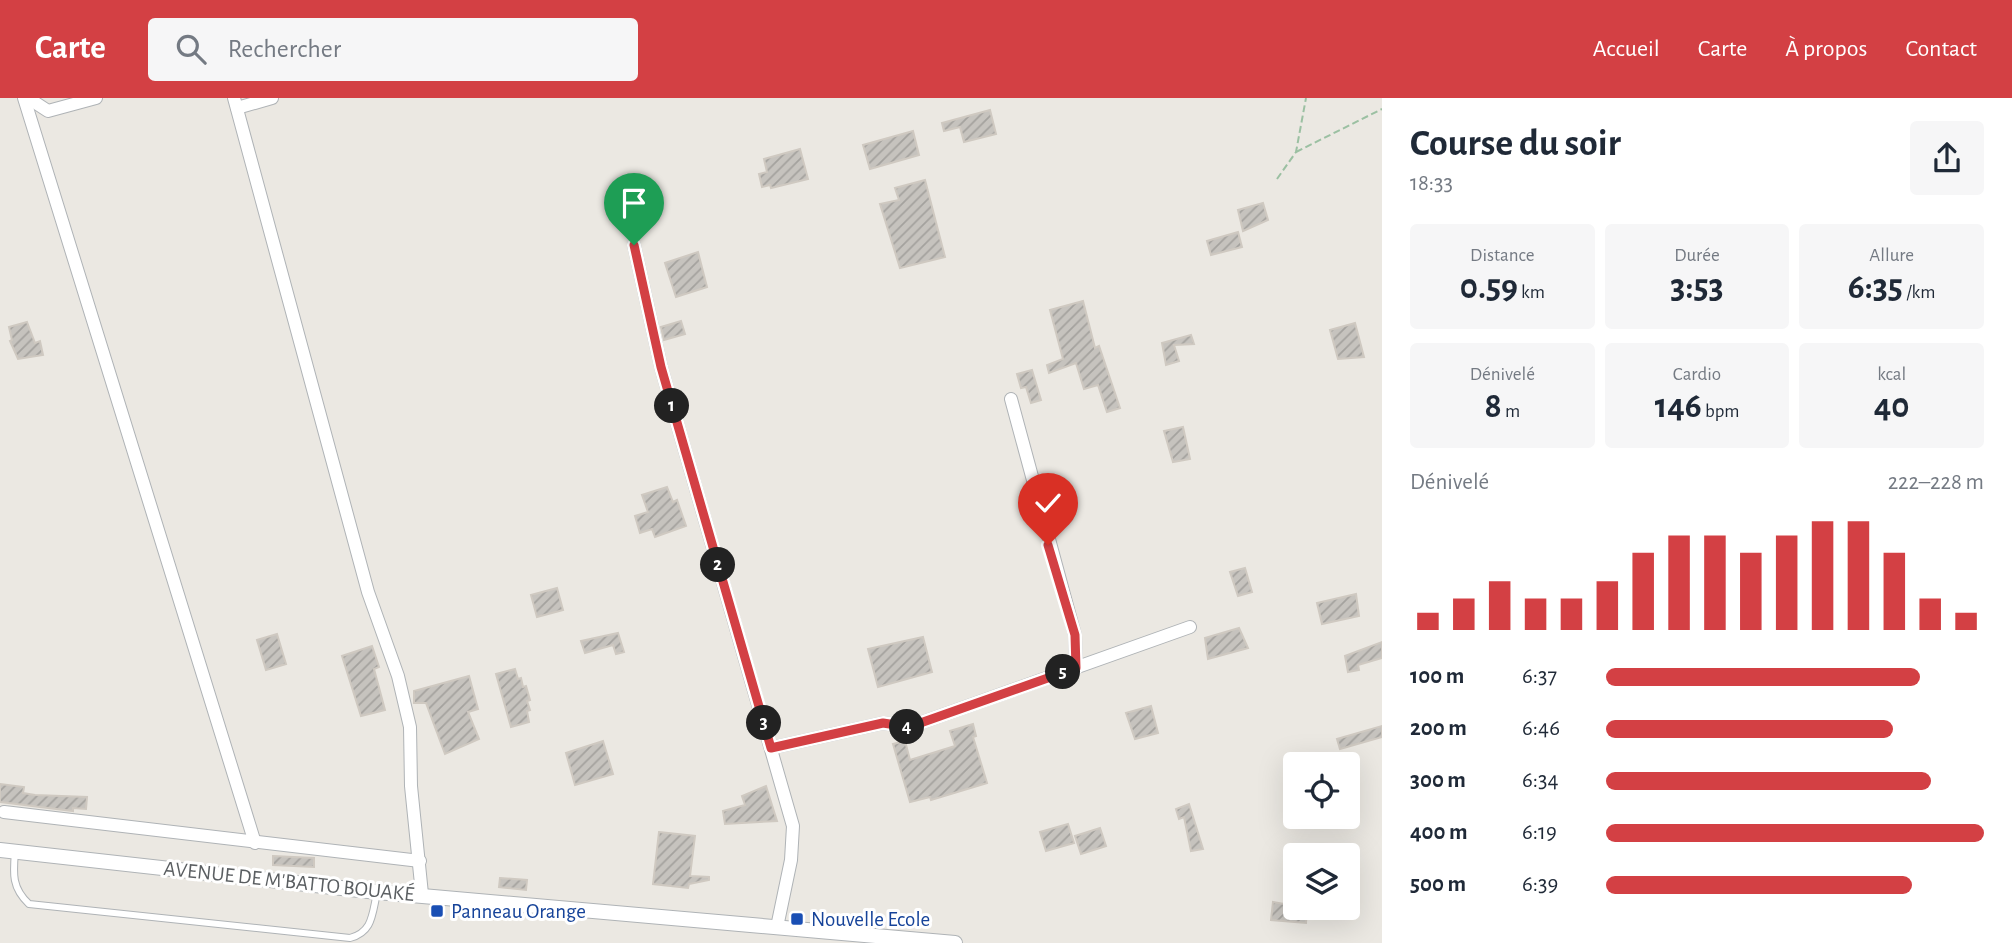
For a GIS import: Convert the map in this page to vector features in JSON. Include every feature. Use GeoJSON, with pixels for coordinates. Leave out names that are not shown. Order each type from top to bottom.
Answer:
{"type":"FeatureCollection","features":[{"type":"Feature","properties":{"kind":"street"},"geometry":{"type":"LineString","coordinates":[[26,98],[48,111],[96,98]]}},
{"type":"Feature","properties":{"kind":"street"},"geometry":{"type":"LineString","coordinates":[[26,98],[255,843]]}},
{"type":"Feature","properties":{"kind":"street"},"geometry":{"type":"LineString","coordinates":[[272,98],[236,103],[368,592],[398,676],[410,726],[411,786],[422,894]]}},
{"type":"Feature","properties":{"kind":"street"},"geometry":{"type":"LineString","coordinates":[[634,245],[661,367],[793,826],[791,860],[777,927]]}},
{"type":"Feature","properties":{"kind":"street"},"geometry":{"type":"LineString","coordinates":[[1011,399],[1048,545],[1075,635],[1076,668]]}},
{"type":"Feature","properties":{"kind":"street"},"geometry":{"type":"LineString","coordinates":[[771,748],[883,723],[909,727],[1189,627]]}},
{"type":"Feature","properties":{"kind":"street"},"geometry":{"type":"LineString","coordinates":[[4,812],[419,861]]}},
{"type":"Feature","properties":{"kind":"street","name":"AVENUE DE M'BATTO BOUAKÉ"},"geometry":{"type":"LineString","coordinates":[[7,851],[377,892],[955,943]]}},
{"type":"Feature","properties":{"kind":"lane"},"geometry":{"type":"LineString","coordinates":[[7,851],[18,893],[29,904],[350,938],[362,935],[369,927],[377,892]]}},
{"type":"Feature","properties":{"kind":"path"},"geometry":{"type":"LineString","coordinates":[[1277,178],[1296,152],[1306,98]]}},
{"type":"Feature","properties":{"kind":"path"},"geometry":{"type":"LineString","coordinates":[[1296,152],[1382,109]]}},
{"type":"Feature","properties":{"kind":"building"},"geometry":{"type":"Polygon","coordinates":[[[990,110],[996,134],[964,142],[960,127],[944,131],[942,123],[990,110]]]}},
{"type":"Feature","properties":{"kind":"building"},"geometry":{"type":"Polygon","coordinates":[[[913,131],[919,155],[870,169],[863,145],[913,131]]]}},
{"type":"Feature","properties":{"kind":"building"},"geometry":{"type":"Polygon","coordinates":[[[800,149],[808,179],[771,188],[770,185],[762,187],[759,174],[767,172],[764,159],[800,149]]]}},
{"type":"Feature","properties":{"kind":"building"},"geometry":{"type":"Polygon","coordinates":[[[925,180],[945,257],[900,268],[880,204],[899,200],[895,188],[925,180]]]}},
{"type":"Feature","properties":{"kind":"building"},"geometry":{"type":"Polygon","coordinates":[[[1263,203],[1268,220],[1243,231],[1238,210],[1263,203]]]}},
{"type":"Feature","properties":{"kind":"building"},"geometry":{"type":"Polygon","coordinates":[[[1238,232],[1242,247],[1211,255],[1207,241],[1238,232]]]}},
{"type":"Feature","properties":{"kind":"building"},"geometry":{"type":"Polygon","coordinates":[[[698,252],[707,287],[676,297],[665,263],[698,252]]]}},
{"type":"Feature","properties":{"kind":"building"},"geometry":{"type":"Polygon","coordinates":[[[1083,301],[1095,348],[1099,346],[1120,408],[1107,412],[1098,385],[1084,389],[1076,363],[1049,373],[1047,365],[1063,359],[1050,310],[1083,301]]]}},
{"type":"Feature","properties":{"kind":"building"},"geometry":{"type":"Polygon","coordinates":[[[681,321],[685,334],[664,340],[661,327],[681,321]]]}},
{"type":"Feature","properties":{"kind":"building"},"geometry":{"type":"Polygon","coordinates":[[[27,322],[35,343],[40,341],[43,355],[18,359],[10,341],[9,327],[27,322]]]}},
{"type":"Feature","properties":{"kind":"building"},"geometry":{"type":"Polygon","coordinates":[[[1355,323],[1364,357],[1338,359],[1330,330],[1355,323]]]}},
{"type":"Feature","properties":{"kind":"building"},"geometry":{"type":"Polygon","coordinates":[[[1191,335],[1194,344],[1174,345],[1179,361],[1166,365],[1162,343],[1191,335]]]}},
{"type":"Feature","properties":{"kind":"building"},"geometry":{"type":"Polygon","coordinates":[[[1032,370],[1041,400],[1031,403],[1026,387],[1021,388],[1017,374],[1032,370]]]}},
{"type":"Feature","properties":{"kind":"building"},"geometry":{"type":"Polygon","coordinates":[[[1183,427],[1190,459],[1173,462],[1164,431],[1183,427]]]}},
{"type":"Feature","properties":{"kind":"building"},"geometry":{"type":"Polygon","coordinates":[[[667,487],[673,502],[677,500],[686,526],[655,537],[652,529],[640,533],[635,516],[648,512],[642,495],[667,487]]]}},
{"type":"Feature","properties":{"kind":"building"},"geometry":{"type":"Polygon","coordinates":[[[1245,568],[1252,592],[1238,596],[1230,572],[1245,568]]]}},
{"type":"Feature","properties":{"kind":"building"},"geometry":{"type":"Polygon","coordinates":[[[557,588],[563,610],[537,617],[531,595],[557,588]]]}},
{"type":"Feature","properties":{"kind":"building"},"geometry":{"type":"Polygon","coordinates":[[[1356,594],[1359,616],[1322,624],[1317,603],[1356,594]]]}},
{"type":"Feature","properties":{"kind":"building"},"geometry":{"type":"Polygon","coordinates":[[[1239,628],[1248,648],[1208,659],[1205,638],[1239,628]]]}},
{"type":"Feature","properties":{"kind":"building"},"geometry":{"type":"Polygon","coordinates":[[[618,633],[624,652],[616,654],[613,645],[585,653],[581,641],[618,633]]]}},
{"type":"Feature","properties":{"kind":"building"},"geometry":{"type":"Polygon","coordinates":[[[277,634],[286,664],[266,670],[257,640],[277,634]]]}},
{"type":"Feature","properties":{"kind":"building"},"geometry":{"type":"Polygon","coordinates":[[[923,637],[932,672],[878,687],[868,649],[923,637]]]}},
{"type":"Feature","properties":{"kind":"building"},"geometry":{"type":"Polygon","coordinates":[[[1382,642],[1382,658],[1358,665],[1359,670],[1348,672],[1345,656],[1382,642]]]}},
{"type":"Feature","properties":{"kind":"building"},"geometry":{"type":"Polygon","coordinates":[[[372,646],[379,667],[374,669],[385,710],[361,716],[342,656],[372,646]]]}},
{"type":"Feature","properties":{"kind":"building"},"geometry":{"type":"Polygon","coordinates":[[[515,669],[523,687],[526,686],[530,710],[527,711],[529,722],[511,727],[496,674],[515,669]]]}},
{"type":"Feature","properties":{"kind":"building"},"geometry":{"type":"Polygon","coordinates":[[[469,676],[478,709],[468,712],[479,739],[445,754],[426,703],[414,703],[414,691],[469,676]]]}},
{"type":"Feature","properties":{"kind":"building"},"geometry":{"type":"Polygon","coordinates":[[[1151,706],[1158,733],[1135,739],[1126,713],[1151,706]]]}},
{"type":"Feature","properties":{"kind":"building"},"geometry":{"type":"Polygon","coordinates":[[[973,724],[976,736],[973,737],[987,783],[931,800],[930,797],[910,802],[893,744],[905,741],[910,760],[955,746],[950,731],[973,724]]]}},
{"type":"Feature","properties":{"kind":"building"},"geometry":{"type":"Polygon","coordinates":[[[1382,726],[1382,737],[1340,749],[1337,739],[1382,726]]]}},
{"type":"Feature","properties":{"kind":"building"},"geometry":{"type":"Polygon","coordinates":[[[603,741],[613,774],[575,785],[566,753],[603,741]]]}},
{"type":"Feature","properties":{"kind":"building"},"geometry":{"type":"Polygon","coordinates":[[[0,784],[24,787],[23,793],[35,795],[87,797],[86,809],[73,808],[73,811],[0,802],[0,784]]]}},
{"type":"Feature","properties":{"kind":"building"},"geometry":{"type":"Polygon","coordinates":[[[766,786],[777,821],[725,824],[723,811],[745,805],[742,796],[766,786]]]}},
{"type":"Feature","properties":{"kind":"building"},"geometry":{"type":"Polygon","coordinates":[[[1189,804],[1203,849],[1191,851],[1184,817],[1179,819],[1176,809],[1189,804]]]}},
{"type":"Feature","properties":{"kind":"building"},"geometry":{"type":"Polygon","coordinates":[[[1068,824],[1074,843],[1046,851],[1040,832],[1068,824]]]}},
{"type":"Feature","properties":{"kind":"building"},"geometry":{"type":"Polygon","coordinates":[[[1100,828],[1106,846],[1081,854],[1075,836],[1100,828]]]}},
{"type":"Feature","properties":{"kind":"building"},"geometry":{"type":"Polygon","coordinates":[[[659,832],[695,836],[690,876],[709,877],[709,880],[689,884],[688,888],[653,884],[659,832]]]}},
{"type":"Feature","properties":{"kind":"building"},"geometry":{"type":"Polygon","coordinates":[[[273,856],[314,858],[314,867],[273,865],[273,856]]]}},
{"type":"Feature","properties":{"kind":"building"},"geometry":{"type":"Polygon","coordinates":[[[500,878],[527,880],[526,890],[499,887],[500,878]]]}},
{"type":"Feature","properties":{"kind":"building"},"geometry":{"type":"Polygon","coordinates":[[[1273,902],[1283,904],[1283,920],[1306,920],[1306,923],[1271,920],[1273,902]]]}},
{"type":"Feature","properties":{"kind":"place","name":"Panneau Orange"},"geometry":{"type":"Point","coordinates":[437,911]}},
{"type":"Feature","properties":{"kind":"place","name":"Nouvelle Ecole"},"geometry":{"type":"Point","coordinates":[797,919]}},
{"type":"Feature","properties":{"kind":"route"},"geometry":{"type":"LineString","coordinates":[[634,245],[661,367],[771,748],[883,723],[909,727],[1076,668],[1075,635],[1048,545]]}}]}
